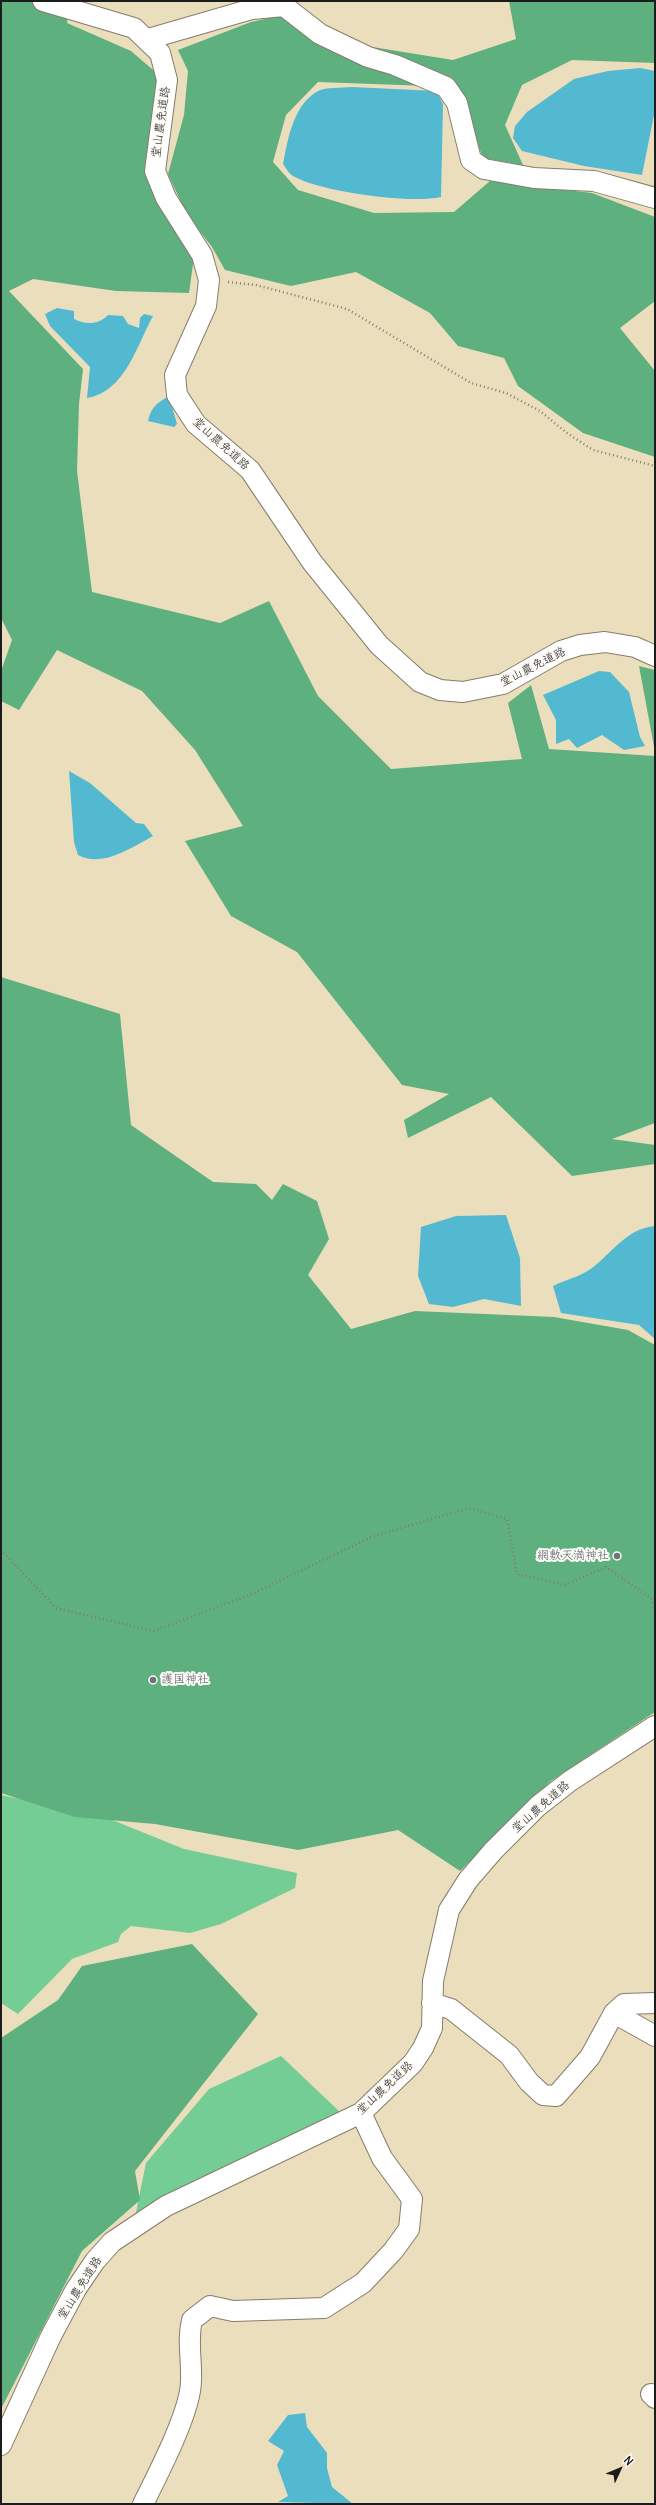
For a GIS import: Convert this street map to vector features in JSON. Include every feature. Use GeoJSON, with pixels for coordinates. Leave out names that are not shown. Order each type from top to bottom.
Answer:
{"type":"FeatureCollection","features":[{"type":"Feature","properties":{"kind":"street","name":"堂山農免道路"},"geometry":{"type":"LineString","coordinates":[[43,1],[134,28],[148,39],[160,53],[167,80],[155,171],[166,198],[202,255],[209,280],[206,306],[175,375],[180,400],[196,424],[250,470],[312,562],[379,645],[420,682],[440,690],[463,692],[503,684],[561,651],[580,645],[605,642],[635,647],[655,656]]}},
{"type":"Feature","properties":{"kind":"street"},"geometry":{"type":"LineString","coordinates":[[148,39],[252,9],[284,6],[320,34],[368,57],[395,65],[446,87],[456,103],[471,160],[484,169],[534,178],[594,181],[655,198]]}},
{"type":"Feature","properties":{"kind":"street","name":"堂山農免道路"},"geometry":{"type":"LineString","coordinates":[[1,2445],[51,2336],[76,2289],[95,2260],[112,2242],[166,2206],[361,2113],[413,2063],[432,2028],[433,1981],[449,1910],[468,1880],[493,1851],[538,1806],[570,1781],[655,1726]]}},
{"type":"Feature","properties":{"kind":"street"},"geometry":{"type":"LineString","coordinates":[[432,2003],[451,2009],[509,2055],[529,2082],[543,2095],[556,2096],[590,2057],[614,2013],[624,2004],[655,2003]]}},
{"type":"Feature","properties":{"kind":"street"},"geometry":{"type":"LineString","coordinates":[[614,2013],[655,2036]]}},
{"type":"Feature","properties":{"kind":"street"},"geometry":{"type":"LineString","coordinates":[[143,2504],[182,2419],[192,2382],[188,2335],[192,2320],[210,2306],[233,2311],[324,2308],[363,2283],[393,2251],[409,2229],[412,2199],[382,2158],[361,2113]]}},
{"type":"Feature","properties":{"kind":"path"},"geometry":{"type":"LineString","coordinates":[[209,280],[256,285],[347,309],[471,383],[506,393],[540,411],[567,433],[593,450],[655,466]]}},
{"type":"Feature","properties":{"kind":"path"},"geometry":{"type":"LineString","coordinates":[[1,1550],[56,1608],[154,1631],[254,1593],[374,1536],[469,1508],[507,1519],[516,1574],[565,1585],[606,1567],[651,1598],[655,1612]]}},
{"type":"Feature","properties":{"kind":"green space"},"geometry":{"type":"Polygon","coordinates":[[[1,1],[70,1],[67,23],[131,51],[159,75],[146,175],[194,257],[189,293],[116,291],[33,279],[9,291],[83,369],[79,404],[77,471],[92,592],[220,623],[269,601],[318,696],[391,769],[522,759],[508,703],[531,685],[549,749],[655,756],[655,1123],[612,1139],[655,1145],[655,1164],[572,1176],[491,1097],[408,1138],[404,1120],[449,1094],[402,1085],[297,952],[231,916],[185,841],[243,826],[195,750],[142,691],[57,650],[19,710],[1,701],[1,671],[12,640],[1,618],[1,1]]]}},
{"type":"Feature","properties":{"kind":"green space"},"geometry":{"type":"Polygon","coordinates":[[[509,1],[655,1],[655,63],[572,60],[522,85],[505,125],[523,165],[483,158],[457,90],[366,46],[453,60],[516,39],[509,1]]]}},
{"type":"Feature","properties":{"kind":"green space"},"geometry":{"type":"Polygon","coordinates":[[[283,15],[428,86],[318,82],[286,115],[273,162],[298,190],[374,213],[454,212],[490,181],[592,193],[655,217],[655,301],[620,328],[655,371],[655,457],[583,433],[518,386],[504,358],[458,346],[430,313],[356,272],[291,286],[225,270],[212,247],[187,215],[168,174],[184,115],[188,71],[178,50],[251,22],[283,15]]]}},
{"type":"Feature","properties":{"kind":"green space"},"geometry":{"type":"Polygon","coordinates":[[[639,666],[655,670],[655,752],[639,666]]]}},
{"type":"Feature","properties":{"kind":"green space"},"geometry":{"type":"Polygon","coordinates":[[[1,977],[120,1014],[131,1125],[213,1182],[256,1184],[272,1200],[283,1184],[317,1201],[329,1239],[308,1275],[351,1329],[415,1311],[554,1317],[628,1330],[655,1345],[655,1712],[551,1781],[460,1871],[398,1830],[298,1850],[155,1824],[75,1817],[1,1793],[1,977]]]}},
{"type":"Feature","properties":{"kind":"green space"},"geometry":{"type":"Polygon","coordinates":[[[1,1795],[105,1817],[184,1849],[297,1873],[295,1888],[221,1924],[190,1933],[131,1926],[121,1934],[118,1942],[72,1959],[18,2014],[1,2003],[1,1795]]]}},
{"type":"Feature","properties":{"kind":"green space"},"geometry":{"type":"Polygon","coordinates":[[[192,1944],[258,2014],[135,2171],[140,2200],[82,2251],[1,2409],[1,2038],[58,2000],[82,1966],[192,1944]]]}},
{"type":"Feature","properties":{"kind":"green space"},"geometry":{"type":"Polygon","coordinates":[[[281,2056],[341,2113],[135,2217],[146,2163],[209,2089],[281,2056]]]}},
{"type":"Feature","properties":{"kind":"water"},"geometry":{"type":"Polygon","coordinates":[[[640,68],[655,71],[655,110],[642,175],[584,166],[522,151],[513,138],[515,126],[527,112],[574,79],[608,71],[640,68]]]}},
{"type":"Feature","properties":{"kind":"water"},"geometry":{"type":"Polygon","coordinates":[[[352,87],[436,91],[443,104],[441,197],[427,199],[388,198],[344,192],[306,182],[293,176],[289,172],[283,164],[285,154],[293,123],[303,105],[318,91],[330,88],[352,87]]]}},
{"type":"Feature","properties":{"kind":"water"},"geometry":{"type":"Polygon","coordinates":[[[57,308],[74,311],[74,319],[87,323],[100,321],[108,315],[123,316],[128,324],[139,328],[140,318],[144,314],[153,316],[128,366],[120,377],[111,387],[100,394],[87,398],[90,367],[50,326],[45,314],[57,308]]]}},
{"type":"Feature","properties":{"kind":"water"},"geometry":{"type":"Polygon","coordinates":[[[169,396],[177,424],[174,427],[148,421],[155,406],[169,396]]]}},
{"type":"Feature","properties":{"kind":"water"},"geometry":{"type":"Polygon","coordinates":[[[599,671],[610,672],[629,692],[640,737],[645,746],[624,750],[602,735],[577,748],[569,739],[556,744],[556,720],[543,695],[599,671]]]}},
{"type":"Feature","properties":{"kind":"water"},"geometry":{"type":"Polygon","coordinates":[[[69,771],[90,783],[136,823],[144,824],[153,836],[126,851],[106,858],[87,858],[78,855],[74,842],[69,771]]]}},
{"type":"Feature","properties":{"kind":"water"},"geometry":{"type":"Polygon","coordinates":[[[506,1215],[520,1258],[521,1306],[484,1299],[453,1307],[429,1304],[418,1276],[421,1227],[456,1216],[506,1215]]]}},
{"type":"Feature","properties":{"kind":"water"},"geometry":{"type":"Polygon","coordinates":[[[655,1226],[655,1339],[639,1325],[561,1313],[553,1286],[588,1271],[628,1236],[645,1228],[655,1226]]]}},
{"type":"Feature","properties":{"kind":"water"},"geometry":{"type":"Polygon","coordinates":[[[305,2413],[307,2427],[327,2453],[327,2468],[332,2487],[353,2504],[278,2502],[288,2496],[277,2465],[284,2451],[268,2441],[288,2415],[305,2413]]]}},
{"type":"Feature","properties":{"kind":"place","name":"網敷天満神社"},"geometry":{"type":"Point","coordinates":[617,1556]}},
{"type":"Feature","properties":{"kind":"place","name":"護国神社"},"geometry":{"type":"Point","coordinates":[153,1680]}}]}
